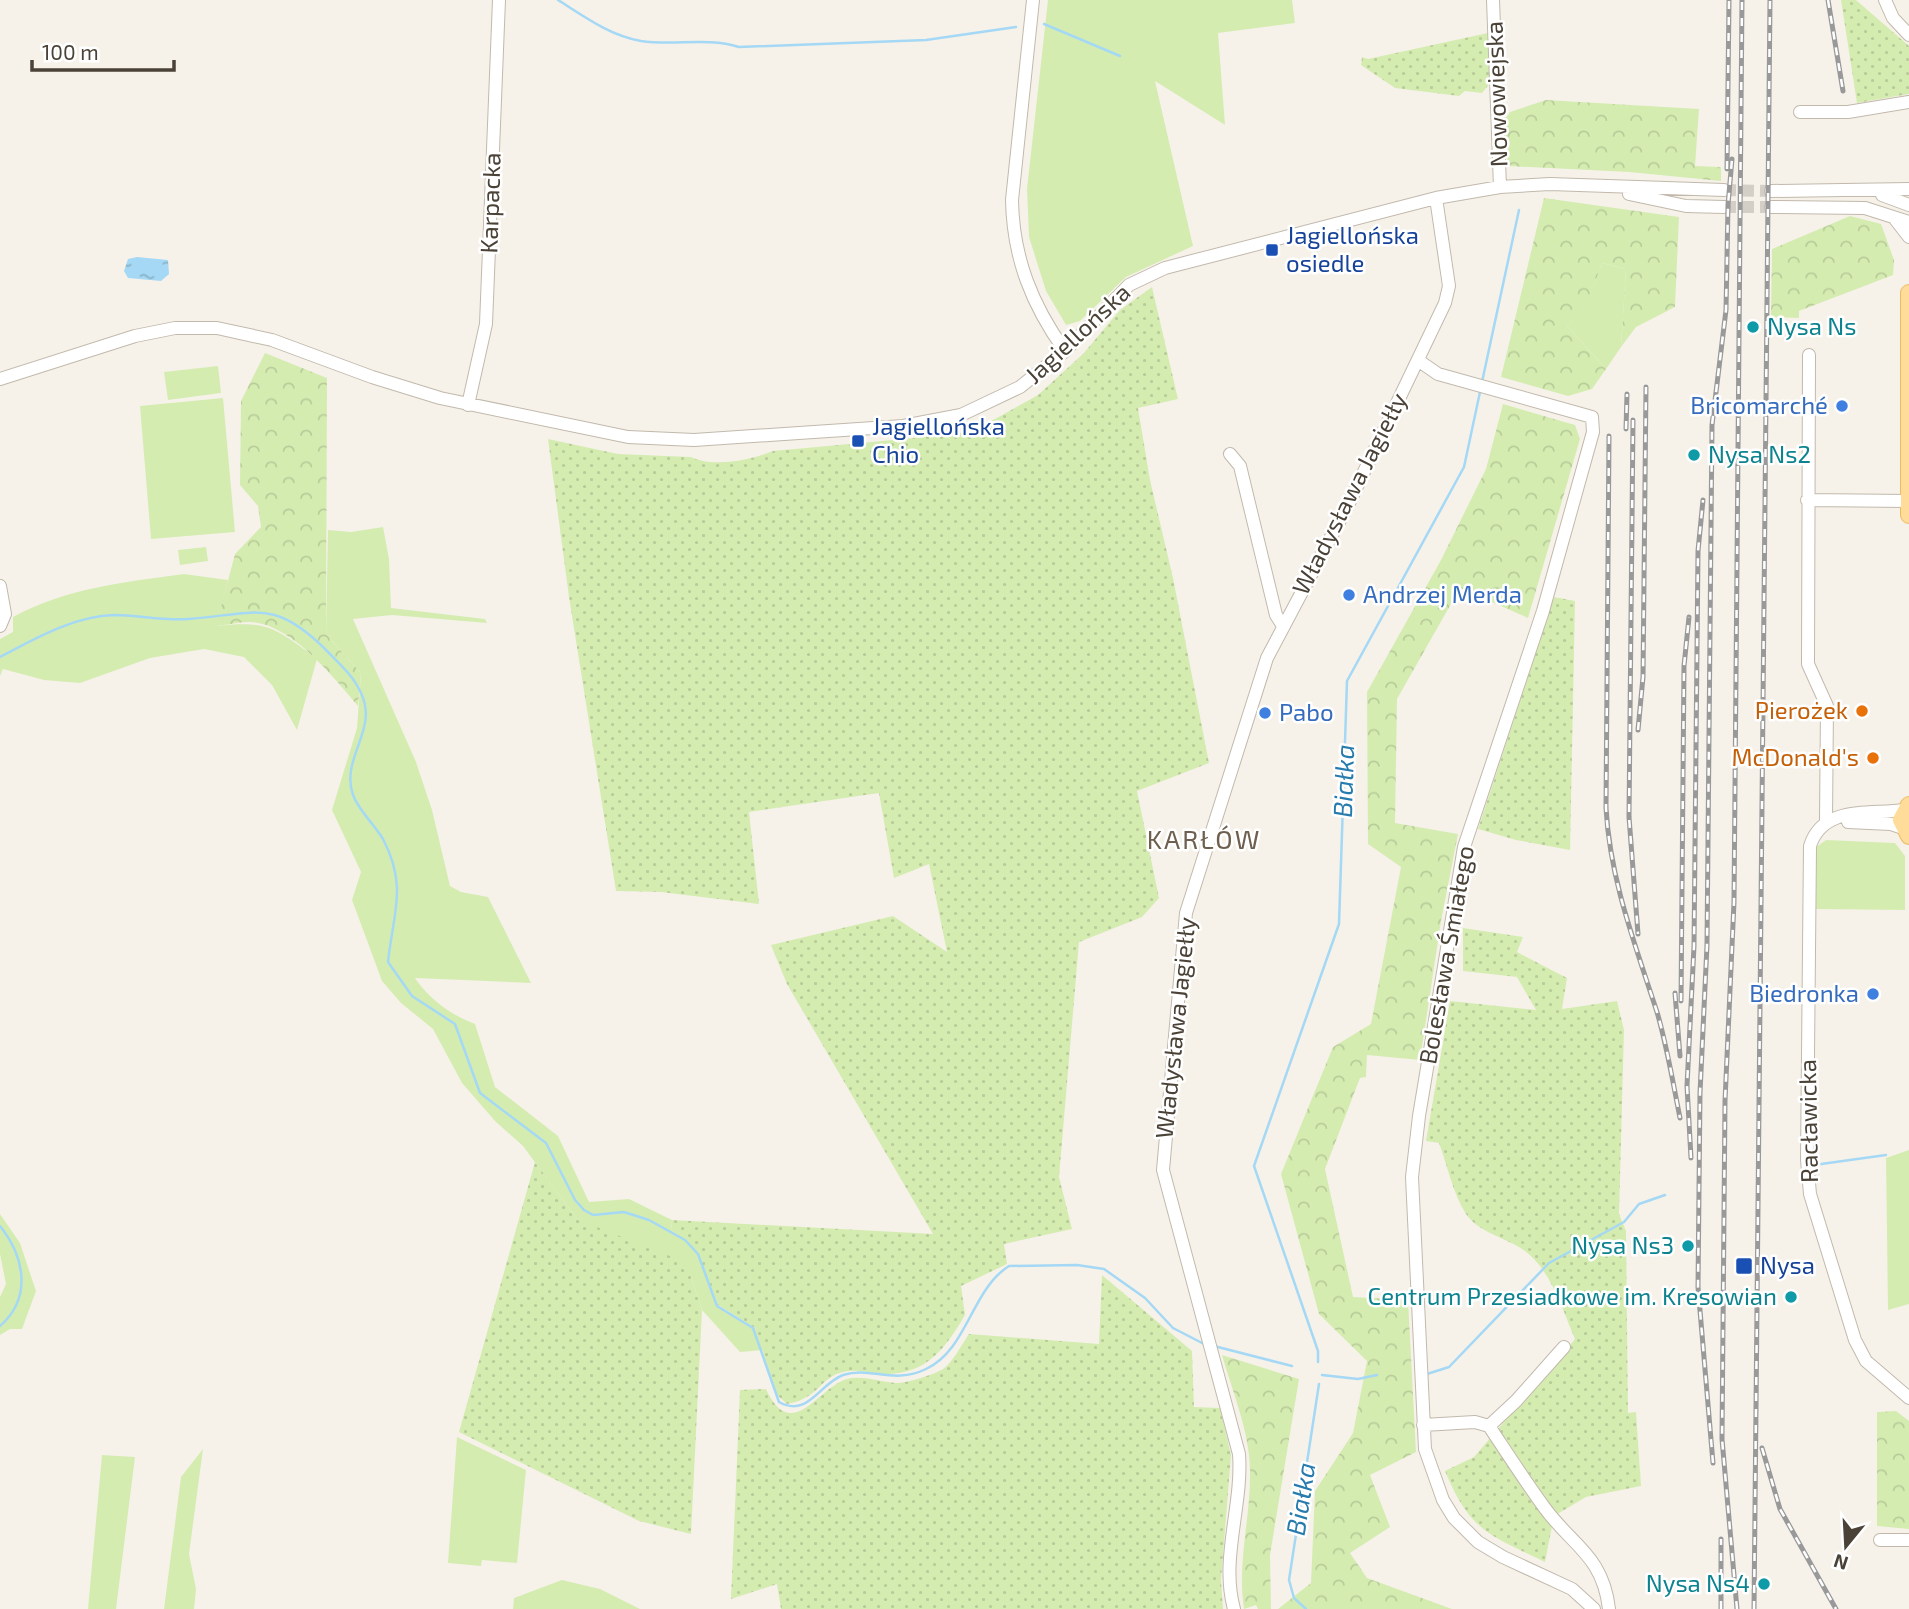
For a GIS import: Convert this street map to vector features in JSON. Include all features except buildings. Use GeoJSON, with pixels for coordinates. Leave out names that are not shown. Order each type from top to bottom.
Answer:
{"type":"FeatureCollection","features":[{"type":"Feature","properties":{"kind":"main road"},"geometry":{"type":"LineString","coordinates":[[1909,293],[1909,515]]}},
{"type":"Feature","properties":{"kind":"main road"},"geometry":{"type":"LineString","coordinates":[[1906,832],[1907,808]]}},
{"type":"Feature","properties":{"kind":"street","name":"Karpacka"},"geometry":{"type":"LineString","coordinates":[[468,405],[486,324],[499,0]]}},
{"type":"Feature","properties":{"kind":"street"},"geometry":{"type":"LineString","coordinates":[[1033,0],[1015,164],[1012,224],[1016,250],[1030,293],[1065,351]]}},
{"type":"Feature","properties":{"kind":"street","name":"Nowowiejska"},"geometry":{"type":"LineString","coordinates":[[1493,0],[1500,187]]}},
{"type":"Feature","properties":{"kind":"street"},"geometry":{"type":"LineString","coordinates":[[1885,0],[1893,18],[1909,35]]}},
{"type":"Feature","properties":{"kind":"street"},"geometry":{"type":"LineString","coordinates":[[1800,112],[1848,112],[1909,102]]}},
{"type":"Feature","properties":{"kind":"street","name":"Jagiellońska"},"geometry":{"type":"LineString","coordinates":[[0,379],[135,336],[175,328],[217,328],[263,337],[372,377],[468,405],[611,434],[662,440],[903,426],[946,419],[986,405],[1032,379],[1065,351],[1120,294],[1145,276],[1436,198],[1500,187],[1550,184],[1601,188],[1724,190]]}},
{"type":"Feature","properties":{"kind":"street","name":"Jagiellońska"},"geometry":{"type":"LineString","coordinates":[[1601,188],[1686,206],[1724,207]]}},
{"type":"Feature","properties":{"kind":"street"},"geometry":{"type":"LineString","coordinates":[[1771,191],[1871,192],[1909,189]]}},
{"type":"Feature","properties":{"kind":"street"},"geometry":{"type":"LineString","coordinates":[[1843,207],[1844,191]]}},
{"type":"Feature","properties":{"kind":"street"},"geometry":{"type":"LineString","coordinates":[[1871,192],[1909,205]]}},
{"type":"Feature","properties":{"kind":"street","name":"Władysława Jagiełły"},"geometry":{"type":"LineString","coordinates":[[1234,1609],[1229,1576],[1239,1484],[1239,1454],[1163,1170],[1183,930],[1262,671],[1419,361],[1449,286],[1436,198]]}},
{"type":"Feature","properties":{"kind":"street"},"geometry":{"type":"LineString","coordinates":[[1771,207],[1865,208],[1909,222]]}},
{"type":"Feature","properties":{"kind":"street"},"geometry":{"type":"LineString","coordinates":[[1889,214],[1909,237]]}},
{"type":"Feature","properties":{"kind":"street","name":"Racławicka"},"geometry":{"type":"LineString","coordinates":[[1809,355],[1808,664],[1827,706],[1826,820],[1815,833],[1809,856],[1807,1160],[1810,1195],[1859,1350],[1869,1364],[1909,1398]]}},
{"type":"Feature","properties":{"kind":"street","name":"Bolesława Śmiałego"},"geometry":{"type":"LineString","coordinates":[[1419,361],[1438,374],[1592,417],[1592,432],[1543,611],[1464,847],[1413,1154],[1424,1449],[1433,1477],[1443,1500],[1465,1531],[1503,1558],[1572,1589],[1594,1609]]}},
{"type":"Feature","properties":{"kind":"street"},"geometry":{"type":"LineString","coordinates":[[1230,454],[1240,466],[1276,615],[1283,626]]}},
{"type":"Feature","properties":{"kind":"street"},"geometry":{"type":"LineString","coordinates":[[1807,500],[1909,501]]}},
{"type":"Feature","properties":{"kind":"street"},"geometry":{"type":"LineString","coordinates":[[0,586],[5,614],[0,626]]}},
{"type":"Feature","properties":{"kind":"street"},"geometry":{"type":"LineString","coordinates":[[1826,820],[1907,808]]}},
{"type":"Feature","properties":{"kind":"street"},"geometry":{"type":"LineString","coordinates":[[1826,820],[1891,824],[1906,832]]}},
{"type":"Feature","properties":{"kind":"street"},"geometry":{"type":"LineString","coordinates":[[1489,1426],[1517,1401],[1564,1347]]}},
{"type":"Feature","properties":{"kind":"street"},"geometry":{"type":"LineString","coordinates":[[1423,1424],[1475,1422],[1489,1426],[1545,1509],[1582,1546],[1597,1568],[1607,1594],[1609,1609]]}},
{"type":"Feature","properties":{"kind":"street"},"geometry":{"type":"LineString","coordinates":[[1880,1541],[1909,1540]]}},
{"type":"Feature","properties":{"kind":"green space"},"geometry":{"type":"Polygon","coordinates":[[[1048,0],[1292,0],[1295,23],[1218,33],[1225,125],[1155,81],[1193,246],[1126,277],[1080,321],[1066,325],[1046,291],[1029,237],[1027,189],[1048,0]]]}},
{"type":"Feature","properties":{"kind":"green space"},"geometry":{"type":"Polygon","coordinates":[[[1841,0],[1856,0],[1909,46],[1909,94],[1857,103],[1841,0]]]}},
{"type":"Feature","properties":{"kind":"green space"},"geometry":{"type":"Polygon","coordinates":[[[1488,33],[1491,82],[1482,93],[1465,91],[1459,96],[1395,88],[1361,65],[1362,57],[1368,59],[1488,33]]]}},
{"type":"Feature","properties":{"kind":"green space"},"geometry":{"type":"Polygon","coordinates":[[[1546,100],[1699,109],[1695,166],[1721,167],[1721,181],[1629,172],[1508,166],[1504,120],[1510,112],[1546,100]]]}},
{"type":"Feature","properties":{"kind":"green space"},"geometry":{"type":"Polygon","coordinates":[[[1544,198],[1679,217],[1675,307],[1636,327],[1621,347],[1626,269],[1602,263],[1586,307],[1567,326],[1606,369],[1592,389],[1568,396],[1501,377],[1544,198]]]}},
{"type":"Feature","properties":{"kind":"green space"},"geometry":{"type":"Polygon","coordinates":[[[1850,216],[1881,224],[1894,260],[1893,275],[1799,311],[1799,318],[1771,317],[1772,249],[1850,216]]]}},
{"type":"Feature","properties":{"kind":"green space"},"geometry":{"type":"Polygon","coordinates":[[[1602,263],[1626,269],[1621,347],[1606,369],[1567,326],[1586,306],[1602,263]]]}},
{"type":"Feature","properties":{"kind":"green space"},"geometry":{"type":"Polygon","coordinates":[[[1152,287],[1178,399],[1138,408],[1150,480],[1173,578],[1209,763],[1137,791],[1159,898],[1142,917],[1079,942],[1059,1177],[1072,1229],[1004,1244],[1007,1264],[961,1286],[965,1315],[943,1348],[924,1364],[901,1373],[843,1372],[829,1378],[806,1398],[787,1404],[777,1395],[755,1328],[718,1305],[698,1253],[671,1229],[672,1220],[933,1234],[787,984],[771,945],[893,916],[947,952],[929,864],[894,878],[879,793],[749,812],[759,904],[661,892],[616,891],[569,597],[548,439],[618,454],[691,457],[721,462],[743,460],[773,451],[958,434],[995,419],[1038,395],[1083,354],[1120,310],[1152,287]]]}},
{"type":"Feature","properties":{"kind":"green space"},"geometry":{"type":"Polygon","coordinates":[[[265,353],[327,378],[326,634],[361,673],[358,706],[310,654],[280,631],[249,622],[216,626],[235,554],[261,527],[258,506],[240,485],[241,401],[265,353]]]}},
{"type":"Feature","properties":{"kind":"green space"},"geometry":{"type":"Polygon","coordinates":[[[218,366],[221,393],[168,400],[164,372],[218,366]]]}},
{"type":"Feature","properties":{"kind":"green space"},"geometry":{"type":"Polygon","coordinates":[[[223,398],[235,532],[151,539],[140,406],[223,398]]]}},
{"type":"Feature","properties":{"kind":"green space"},"geometry":{"type":"Polygon","coordinates":[[[1503,404],[1575,425],[1580,439],[1528,618],[1460,588],[1397,699],[1395,823],[1458,834],[1441,921],[1420,1060],[1367,1055],[1366,1077],[1360,1078],[1325,1169],[1353,1297],[1408,1300],[1416,1452],[1370,1475],[1390,1527],[1350,1553],[1367,1578],[1452,1609],[1278,1609],[1311,1583],[1315,1491],[1353,1433],[1367,1361],[1319,1314],[1281,1174],[1333,1047],[1371,1024],[1401,867],[1368,844],[1367,692],[1441,560],[1486,469],[1503,404]]]}},
{"type":"Feature","properties":{"kind":"green space"},"geometry":{"type":"Polygon","coordinates":[[[383,527],[389,559],[391,608],[485,619],[487,623],[392,615],[353,619],[416,762],[432,810],[450,886],[461,892],[488,897],[531,983],[415,978],[441,1006],[475,1024],[495,1087],[558,1136],[589,1202],[629,1199],[672,1220],[671,1229],[698,1253],[718,1306],[755,1328],[764,1350],[740,1352],[702,1310],[691,1276],[577,1219],[523,1146],[495,1121],[462,1083],[433,1029],[401,1003],[382,981],[352,900],[361,872],[332,810],[357,728],[361,673],[326,634],[328,530],[351,532],[383,527]]]}},
{"type":"Feature","properties":{"kind":"green space"},"geometry":{"type":"Polygon","coordinates":[[[206,547],[208,561],[180,565],[178,550],[206,547]]]}},
{"type":"Feature","properties":{"kind":"green space"},"geometry":{"type":"Polygon","coordinates":[[[184,574],[228,580],[217,626],[249,624],[271,629],[292,640],[317,659],[297,730],[272,685],[244,657],[204,649],[150,658],[80,683],[44,680],[3,669],[0,676],[0,639],[13,632],[13,617],[33,607],[75,593],[118,583],[184,574]]]}},
{"type":"Feature","properties":{"kind":"green space"},"geometry":{"type":"Polygon","coordinates":[[[1554,597],[1575,601],[1570,850],[1516,840],[1478,829],[1554,597]]]}},
{"type":"Feature","properties":{"kind":"green space"},"geometry":{"type":"Polygon","coordinates":[[[1826,840],[1895,843],[1905,856],[1905,910],[1814,909],[1815,848],[1826,840]]]}},
{"type":"Feature","properties":{"kind":"green space"},"geometry":{"type":"Polygon","coordinates":[[[1463,928],[1523,937],[1517,952],[1567,978],[1562,1009],[1617,1001],[1624,1030],[1619,1214],[1626,1231],[1628,1413],[1636,1412],[1641,1486],[1586,1497],[1554,1516],[1545,1562],[1483,1529],[1463,1507],[1445,1471],[1474,1457],[1575,1339],[1542,1269],[1525,1251],[1472,1221],[1457,1197],[1439,1143],[1426,1141],[1450,1001],[1536,1010],[1517,977],[1463,971],[1463,928]]]}},
{"type":"Feature","properties":{"kind":"green space"},"geometry":{"type":"Polygon","coordinates":[[[1909,1150],[1909,1304],[1888,1310],[1886,1158],[1909,1150]]]}},
{"type":"Feature","properties":{"kind":"green space"},"geometry":{"type":"Polygon","coordinates":[[[535,1162],[577,1219],[675,1258],[691,1276],[702,1310],[691,1534],[639,1521],[459,1432],[535,1162]]]}},
{"type":"Feature","properties":{"kind":"green space"},"geometry":{"type":"Polygon","coordinates":[[[0,1214],[20,1243],[36,1291],[22,1329],[10,1329],[0,1335],[0,1297],[6,1284],[0,1254],[0,1214]]]}},
{"type":"Feature","properties":{"kind":"green space"},"geometry":{"type":"Polygon","coordinates":[[[1102,1275],[1192,1351],[1194,1407],[1220,1408],[1231,1455],[1221,1580],[1223,1609],[781,1609],[777,1584],[731,1599],[740,1390],[766,1389],[776,1405],[786,1412],[795,1413],[847,1379],[901,1383],[939,1371],[950,1362],[969,1334],[1099,1344],[1102,1275]]]}},
{"type":"Feature","properties":{"kind":"green space"},"geometry":{"type":"Polygon","coordinates":[[[1222,1355],[1299,1379],[1270,1555],[1271,1609],[1258,1609],[1256,1605],[1244,1609],[1242,1575],[1250,1460],[1222,1355]]]}},
{"type":"Feature","properties":{"kind":"green space"},"geometry":{"type":"Polygon","coordinates":[[[1896,1411],[1909,1421],[1909,1529],[1877,1526],[1877,1412],[1896,1411]]]}},
{"type":"Feature","properties":{"kind":"green space"},"geometry":{"type":"Polygon","coordinates":[[[457,1437],[526,1470],[517,1563],[482,1560],[481,1566],[448,1563],[457,1437]]]}},
{"type":"Feature","properties":{"kind":"green space"},"geometry":{"type":"Polygon","coordinates":[[[203,1449],[189,1554],[196,1589],[194,1609],[164,1609],[181,1477],[203,1449]]]}},
{"type":"Feature","properties":{"kind":"green space"},"geometry":{"type":"Polygon","coordinates":[[[102,1455],[135,1457],[116,1609],[88,1609],[102,1455]]]}},
{"type":"Feature","properties":{"kind":"green space"},"geometry":{"type":"Polygon","coordinates":[[[562,1580],[600,1589],[640,1609],[513,1609],[514,1598],[562,1580]]]}},
{"type":"Feature","properties":{"kind":"water"},"geometry":{"type":"Polygon","coordinates":[[[137,257],[168,260],[169,274],[161,281],[128,278],[124,271],[128,259],[137,257]]]}},
{"type":"Feature","properties":{"kind":"waterway"},"geometry":{"type":"LineString","coordinates":[[558,0],[608,30],[629,38],[653,42],[714,43],[739,47],[926,40],[1016,27]]}},
{"type":"Feature","properties":{"kind":"waterway"},"geometry":{"type":"LineString","coordinates":[[1044,24],[1120,56]]}},
{"type":"Feature","properties":{"kind":"waterway","name":"Białka"},"geometry":{"type":"LineString","coordinates":[[1482,382],[1519,210]]}},
{"type":"Feature","properties":{"kind":"waterway","name":"Białka"},"geometry":{"type":"LineString","coordinates":[[1318,1362],[1318,1351],[1254,1166],[1339,924],[1347,681],[1464,467],[1480,392]]}},
{"type":"Feature","properties":{"kind":"waterway"},"geometry":{"type":"LineString","coordinates":[[0,657],[69,624],[114,615],[179,619],[263,613],[293,623],[328,652],[355,682],[365,706],[366,719],[351,769],[350,782],[356,801],[383,839],[395,872],[397,900],[388,962],[412,996],[455,1024],[480,1093],[546,1143],[575,1200],[584,1210],[593,1215],[624,1212],[649,1220],[685,1240],[698,1254],[717,1306],[753,1328],[779,1402],[789,1406],[806,1403],[843,1375],[863,1373],[893,1376],[926,1369],[940,1360],[951,1348],[986,1289],[996,1276],[1009,1266],[1077,1265],[1104,1269],[1145,1298],[1173,1328],[1204,1344]]}},
{"type":"Feature","properties":{"kind":"waterway"},"geometry":{"type":"LineString","coordinates":[[1814,1165],[1886,1155]]}},
{"type":"Feature","properties":{"kind":"waterway"},"geometry":{"type":"LineString","coordinates":[[1427,1374],[1449,1367],[1549,1263],[1624,1222],[1639,1204],[1665,1195]]}},
{"type":"Feature","properties":{"kind":"waterway"},"geometry":{"type":"LineString","coordinates":[[0,1226],[15,1250],[21,1276],[21,1290],[17,1302],[0,1326]]}},
{"type":"Feature","properties":{"kind":"waterway"},"geometry":{"type":"LineString","coordinates":[[1214,1346],[1292,1366]]}},
{"type":"Feature","properties":{"kind":"waterway"},"geometry":{"type":"LineString","coordinates":[[1322,1375],[1358,1379],[1377,1375]]}},
{"type":"Feature","properties":{"kind":"waterway","name":"Białka"},"geometry":{"type":"LineString","coordinates":[[1306,1609],[1294,1598],[1289,1580],[1319,1384]]}},
{"type":"Feature","properties":{"kind":"tunnel"},"geometry":{"type":"LineString","coordinates":[[1724,190],[1771,191]]}},
{"type":"Feature","properties":{"kind":"tunnel"},"geometry":{"type":"LineString","coordinates":[[1724,207],[1771,207]]}},
{"type":"Feature","properties":{"kind":"railway"},"geometry":{"type":"LineString","coordinates":[[1727,169],[1729,0]]}},
{"type":"Feature","properties":{"kind":"railway"},"geometry":{"type":"LineString","coordinates":[[1737,1609],[1722,1439],[1725,1101],[1734,902],[1742,0]]}},
{"type":"Feature","properties":{"kind":"railway"},"geometry":{"type":"LineString","coordinates":[[1754,1609],[1770,0]]}},
{"type":"Feature","properties":{"kind":"railway"},"geometry":{"type":"LineString","coordinates":[[1828,0],[1843,91]]}},
{"type":"Feature","properties":{"kind":"railway"},"geometry":{"type":"LineString","coordinates":[[1713,1463],[1698,1287],[1700,1093],[1707,945],[1712,425],[1726,310],[1728,205],[1732,159]]}},
{"type":"Feature","properties":{"kind":"railway"},"geometry":{"type":"LineString","coordinates":[[1638,730],[1643,677],[1646,387]]}},
{"type":"Feature","properties":{"kind":"railway"},"geometry":{"type":"LineString","coordinates":[[1626,429],[1627,394]]}},
{"type":"Feature","properties":{"kind":"railway"},"geometry":{"type":"LineString","coordinates":[[1633,420],[1629,817],[1638,934]]}},
{"type":"Feature","properties":{"kind":"railway"},"geometry":{"type":"LineString","coordinates":[[1609,436],[1608,835],[1625,912],[1661,1025],[1680,1118]]}},
{"type":"Feature","properties":{"kind":"railway"},"geometry":{"type":"LineString","coordinates":[[1691,1158],[1687,1086],[1694,946],[1698,551],[1703,500]]}},
{"type":"Feature","properties":{"kind":"railway"},"geometry":{"type":"LineString","coordinates":[[1681,1001],[1684,666],[1689,617]]}},
{"type":"Feature","properties":{"kind":"railway"},"geometry":{"type":"LineString","coordinates":[[1675,993],[1680,1056]]}},
{"type":"Feature","properties":{"kind":"railway"},"geometry":{"type":"LineString","coordinates":[[1762,1448],[1780,1509],[1836,1609]]}},
{"type":"Feature","properties":{"kind":"railway"},"geometry":{"type":"LineString","coordinates":[[1721,1539],[1721,1609]]}},
{"type":"Feature","properties":{"kind":"place","name":"Jagiellońska osiedle"},"geometry":{"type":"Point","coordinates":[1272,250]}},
{"type":"Feature","properties":{"kind":"place","name":"Nysa Ns"},"geometry":{"type":"Point","coordinates":[1753,327]}},
{"type":"Feature","properties":{"kind":"place","name":"Bricomarché"},"geometry":{"type":"Point","coordinates":[1842,406]}},
{"type":"Feature","properties":{"kind":"place","name":"Jagiellońska Chio"},"geometry":{"type":"Point","coordinates":[858,441]}},
{"type":"Feature","properties":{"kind":"place","name":"Nysa Ns2"},"geometry":{"type":"Point","coordinates":[1694,455]}},
{"type":"Feature","properties":{"kind":"place","name":"Andrzej Merda"},"geometry":{"type":"Point","coordinates":[1349,595]}},
{"type":"Feature","properties":{"kind":"place","name":"Pierożek"},"geometry":{"type":"Point","coordinates":[1862,711]}},
{"type":"Feature","properties":{"kind":"place","name":"Pabo"},"geometry":{"type":"Point","coordinates":[1265,713]}},
{"type":"Feature","properties":{"kind":"place","name":"McDonald's"},"geometry":{"type":"Point","coordinates":[1873,758]}},
{"type":"Feature","properties":{"kind":"place","name":"Biedronka"},"geometry":{"type":"Point","coordinates":[1873,994]}},
{"type":"Feature","properties":{"kind":"place","name":"Nysa Ns3"},"geometry":{"type":"Point","coordinates":[1688,1246]}},
{"type":"Feature","properties":{"kind":"place","name":"Nysa"},"geometry":{"type":"Point","coordinates":[1744,1266]}},
{"type":"Feature","properties":{"kind":"place","name":"Centrum Przesiadkowe im. Kresowian"},"geometry":{"type":"Point","coordinates":[1791,1297]}},
{"type":"Feature","properties":{"kind":"place","name":"Nysa Ns4"},"geometry":{"type":"Point","coordinates":[1764,1584]}},
{"type":"Feature","properties":{"kind":"district","name":"KARŁÓW"},"geometry":{"type":"Point","coordinates":[1204,840]}}]}
